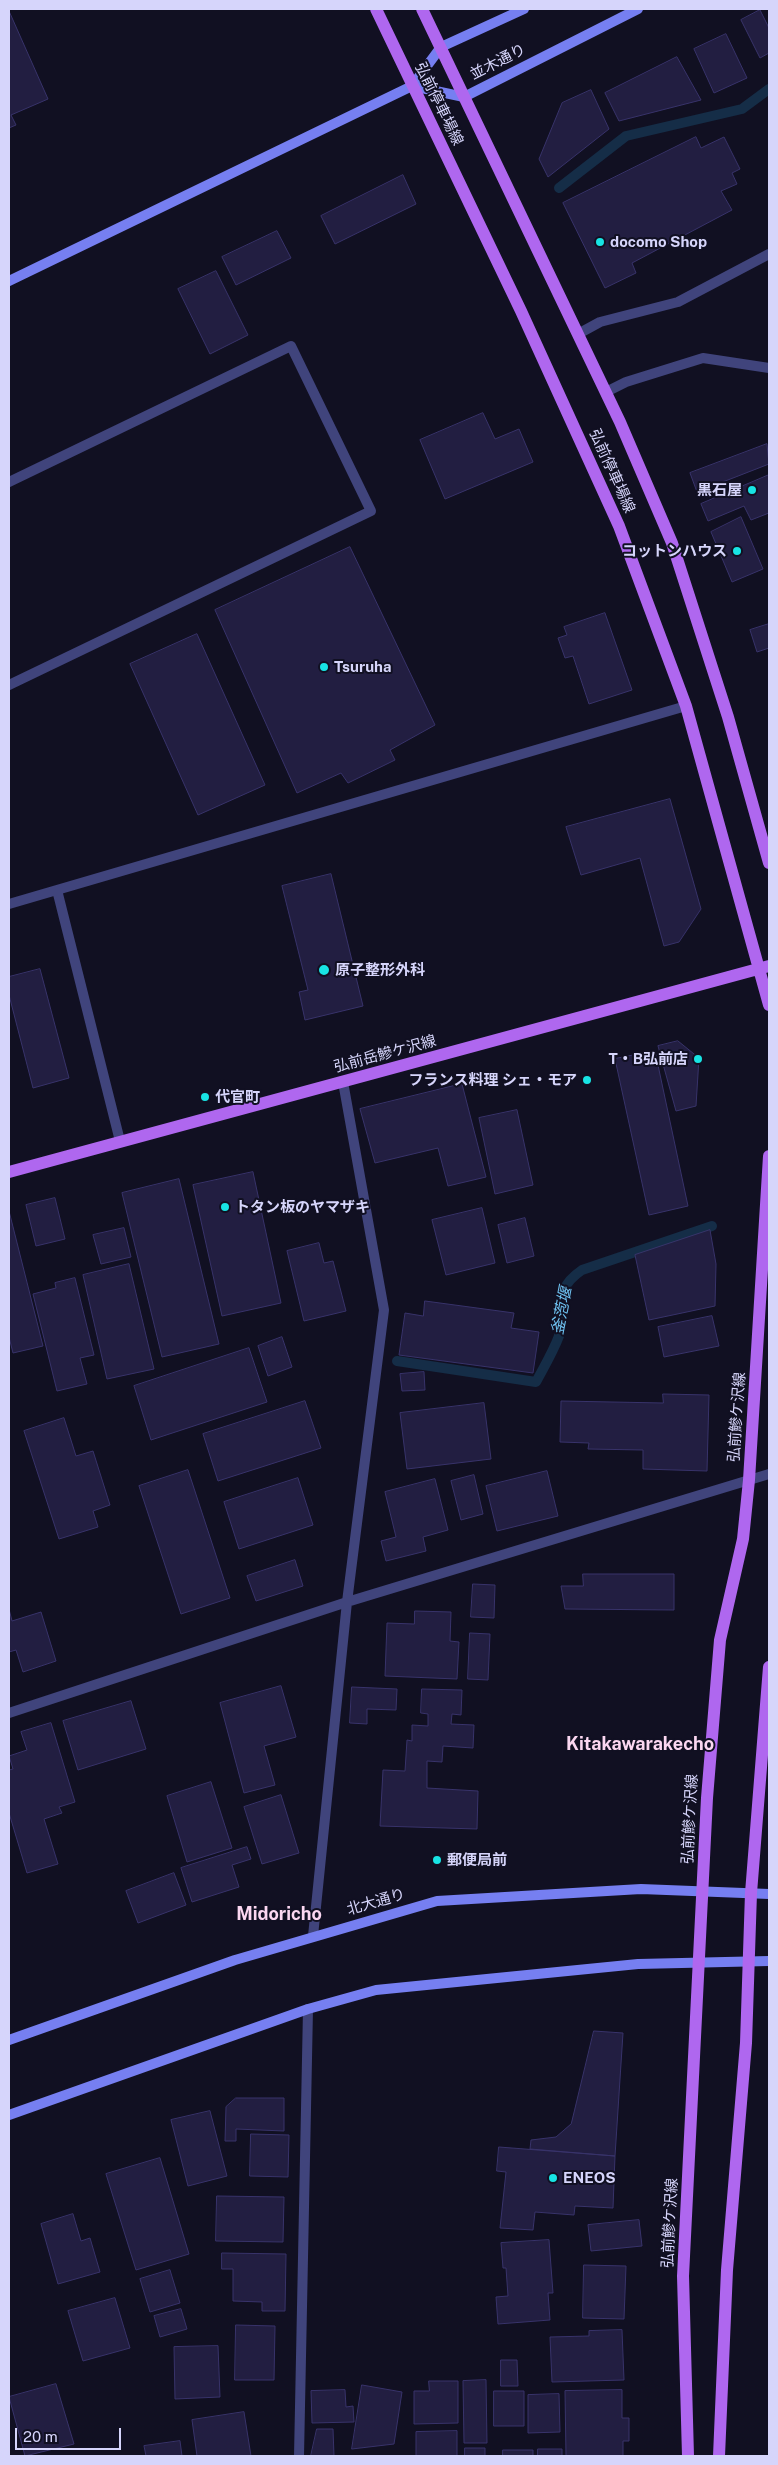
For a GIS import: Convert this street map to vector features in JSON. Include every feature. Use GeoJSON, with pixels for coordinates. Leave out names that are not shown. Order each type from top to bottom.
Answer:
{"type":"FeatureCollection","features":[{"type":"Feature","properties":{"kind":"main road","name":"弘前停車場線"},"geometry":{"type":"LineString","coordinates":[[376,9],[530,329],[619,526],[686,706],[764,967]]}},
{"type":"Feature","properties":{"kind":"main road","name":"弘前停車場線"},"geometry":{"type":"LineString","coordinates":[[422,9],[606,392],[672,542],[728,717],[769,863]]}},
{"type":"Feature","properties":{"kind":"main road"},"geometry":{"type":"LineString","coordinates":[[764,967],[769,1005]]}},
{"type":"Feature","properties":{"kind":"main road","name":"弘前岳鰺ケ沢線"},"geometry":{"type":"LineString","coordinates":[[9,1172],[764,967]]}},
{"type":"Feature","properties":{"kind":"main road","name":"弘前鰺ケ沢線"},"geometry":{"type":"LineString","coordinates":[[688,2456],[683,2276],[707,1798],[720,1640],[743,1538],[749,1480],[769,1156]]}},
{"type":"Feature","properties":{"kind":"main road"},"geometry":{"type":"LineString","coordinates":[[719,2456],[727,2270],[746,2043],[751,1893],[769,1667]]}},
{"type":"Feature","properties":{"kind":"street"},"geometry":{"type":"LineString","coordinates":[[9,281],[412,86],[441,47],[524,9]]}},
{"type":"Feature","properties":{"kind":"street","name":"並木通り"},"geometry":{"type":"LineString","coordinates":[[412,86],[464,97],[638,9]]}},
{"type":"Feature","properties":{"kind":"street"},"geometry":{"type":"LineString","coordinates":[[578,334],[600,322],[678,302],[769,254]]}},
{"type":"Feature","properties":{"kind":"street"},"geometry":{"type":"LineString","coordinates":[[9,482],[291,346],[371,512],[9,685]]}},
{"type":"Feature","properties":{"kind":"street"},"geometry":{"type":"LineString","coordinates":[[606,392],[626,382],[703,358],[769,368]]}},
{"type":"Feature","properties":{"kind":"street"},"geometry":{"type":"LineString","coordinates":[[9,904],[686,706]]}},
{"type":"Feature","properties":{"kind":"street"},"geometry":{"type":"LineString","coordinates":[[57,890],[120,1142]]}},
{"type":"Feature","properties":{"kind":"street"},"geometry":{"type":"LineString","coordinates":[[313,1936],[347,1602],[384,1310],[343,1082]]}},
{"type":"Feature","properties":{"kind":"street"},"geometry":{"type":"LineString","coordinates":[[9,1713],[347,1602],[769,1474]]}},
{"type":"Feature","properties":{"kind":"street","name":"北大通り"},"geometry":{"type":"LineString","coordinates":[[9,2040],[235,1960],[437,1901],[641,1889],[769,1894]]}},
{"type":"Feature","properties":{"kind":"street"},"geometry":{"type":"LineString","coordinates":[[9,2115],[308,2009],[376,1990],[638,1964],[769,1962]]}},
{"type":"Feature","properties":{"kind":"street"},"geometry":{"type":"LineString","coordinates":[[299,2456],[308,2009]]}},
{"type":"Feature","properties":{"kind":"building"},"geometry":{"type":"Polygon","coordinates":[[[760,10],[769,28],[769,53],[760,58],[741,20],[760,10]]]}},
{"type":"Feature","properties":{"kind":"building"},"geometry":{"type":"Polygon","coordinates":[[[9,11],[48,99],[11,115],[16,125],[9,128],[9,11]]]}},
{"type":"Feature","properties":{"kind":"building"},"geometry":{"type":"Polygon","coordinates":[[[726,34],[747,78],[714,93],[694,49],[726,34]]]}},
{"type":"Feature","properties":{"kind":"building"},"geometry":{"type":"Polygon","coordinates":[[[677,57],[701,100],[619,121],[605,93],[677,57]]]}},
{"type":"Feature","properties":{"kind":"building"},"geometry":{"type":"Polygon","coordinates":[[[591,90],[609,129],[548,177],[539,159],[562,103],[591,90]]]}},
{"type":"Feature","properties":{"kind":"building"},"geometry":{"type":"Polygon","coordinates":[[[696,137],[701,148],[724,137],[740,169],[732,173],[737,184],[721,191],[732,210],[632,263],[636,273],[605,288],[563,203],[696,137]]]}},
{"type":"Feature","properties":{"kind":"building"},"geometry":{"type":"Polygon","coordinates":[[[403,175],[416,204],[335,244],[321,216],[403,175]]]}},
{"type":"Feature","properties":{"kind":"building"},"geometry":{"type":"Polygon","coordinates":[[[277,231],[291,258],[236,285],[222,257],[277,231]]]}},
{"type":"Feature","properties":{"kind":"building"},"geometry":{"type":"Polygon","coordinates":[[[216,271],[248,335],[210,354],[178,289],[216,271]]]}},
{"type":"Feature","properties":{"kind":"building"},"geometry":{"type":"Polygon","coordinates":[[[483,413],[495,439],[519,429],[533,462],[445,499],[420,440],[483,413]]]}},
{"type":"Feature","properties":{"kind":"building"},"geometry":{"type":"Polygon","coordinates":[[[767,444],[769,464],[697,492],[690,473],[767,444]]]}},
{"type":"Feature","properties":{"kind":"building","name":"黒石屋"},"geometry":{"type":"Polygon","coordinates":[[[769,475],[769,513],[751,520],[744,506],[708,521],[701,504],[769,475]]]}},
{"type":"Feature","properties":{"kind":"building","name":"コットンハウス"},"geometry":{"type":"Polygon","coordinates":[[[741,517],[763,569],[732,582],[711,532],[741,517]]]}},
{"type":"Feature","properties":{"kind":"building","name":"Tsuruha"},"geometry":{"type":"Polygon","coordinates":[[[350,547],[435,725],[390,750],[395,760],[348,783],[341,773],[297,793],[215,610],[350,547]]]}},
{"type":"Feature","properties":{"kind":"building"},"geometry":{"type":"Polygon","coordinates":[[[605,613],[632,690],[589,704],[573,656],[565,658],[558,638],[567,635],[564,627],[605,613]]]}},
{"type":"Feature","properties":{"kind":"building"},"geometry":{"type":"Polygon","coordinates":[[[769,624],[769,648],[757,652],[750,630],[769,624]]]}},
{"type":"Feature","properties":{"kind":"building"},"geometry":{"type":"Polygon","coordinates":[[[197,634],[265,785],[198,815],[130,664],[197,634]]]}},
{"type":"Feature","properties":{"kind":"building"},"geometry":{"type":"Polygon","coordinates":[[[670,799],[701,909],[679,942],[664,946],[640,858],[581,875],[566,827],[670,799]]]}},
{"type":"Feature","properties":{"kind":"building"},"geometry":{"type":"Polygon","coordinates":[[[331,874],[363,1006],[305,1020],[299,992],[308,990],[282,886],[331,874]]]}},
{"type":"Feature","properties":{"kind":"building"},"geometry":{"type":"Polygon","coordinates":[[[40,969],[69,1078],[33,1088],[9,995],[9,977],[40,969]]]}},
{"type":"Feature","properties":{"kind":"building"},"geometry":{"type":"Polygon","coordinates":[[[678,1041],[699,1058],[696,1106],[676,1111],[658,1046],[678,1041]]]}},
{"type":"Feature","properties":{"kind":"building"},"geometry":{"type":"Polygon","coordinates":[[[655,1051],[688,1206],[649,1215],[615,1059],[655,1051]]]}},
{"type":"Feature","properties":{"kind":"building"},"geometry":{"type":"Polygon","coordinates":[[[462,1084],[486,1177],[448,1186],[438,1148],[375,1163],[360,1109],[462,1084]]]}},
{"type":"Feature","properties":{"kind":"building"},"geometry":{"type":"Polygon","coordinates":[[[517,1110],[533,1185],[495,1194],[479,1118],[517,1110]]]}},
{"type":"Feature","properties":{"kind":"building"},"geometry":{"type":"Polygon","coordinates":[[[253,1172],[281,1303],[222,1316],[193,1185],[253,1172]]]}},
{"type":"Feature","properties":{"kind":"building"},"geometry":{"type":"Polygon","coordinates":[[[179,1179],[219,1344],[162,1357],[122,1193],[179,1179]]]}},
{"type":"Feature","properties":{"kind":"building"},"geometry":{"type":"Polygon","coordinates":[[[55,1198],[65,1239],[36,1246],[26,1205],[55,1198]]]}},
{"type":"Feature","properties":{"kind":"building"},"geometry":{"type":"Polygon","coordinates":[[[482,1208],[495,1263],[446,1275],[432,1220],[482,1208]]]}},
{"type":"Feature","properties":{"kind":"building"},"geometry":{"type":"Polygon","coordinates":[[[9,1211],[43,1346],[13,1353],[9,1337],[9,1211]]]}},
{"type":"Feature","properties":{"kind":"building"},"geometry":{"type":"Polygon","coordinates":[[[525,1218],[534,1256],[507,1263],[498,1225],[525,1218]]]}},
{"type":"Feature","properties":{"kind":"building"},"geometry":{"type":"Polygon","coordinates":[[[124,1228],[131,1257],[101,1264],[93,1235],[124,1228]]]}},
{"type":"Feature","properties":{"kind":"building"},"geometry":{"type":"Polygon","coordinates":[[[710,1230],[716,1264],[715,1306],[649,1320],[635,1255],[710,1230]]]}},
{"type":"Feature","properties":{"kind":"building"},"geometry":{"type":"Polygon","coordinates":[[[319,1243],[324,1263],[333,1261],[346,1311],[304,1321],[287,1251],[319,1243]]]}},
{"type":"Feature","properties":{"kind":"building"},"geometry":{"type":"Polygon","coordinates":[[[129,1264],[154,1369],[107,1379],[83,1275],[129,1264]]]}},
{"type":"Feature","properties":{"kind":"building"},"geometry":{"type":"Polygon","coordinates":[[[75,1278],[94,1355],[80,1358],[87,1384],[57,1391],[33,1294],[56,1288],[55,1283],[75,1278]]]}},
{"type":"Feature","properties":{"kind":"building"},"geometry":{"type":"Polygon","coordinates":[[[425,1301],[514,1313],[511,1328],[539,1332],[533,1373],[399,1355],[405,1313],[423,1316],[425,1301]]]}},
{"type":"Feature","properties":{"kind":"building"},"geometry":{"type":"Polygon","coordinates":[[[712,1316],[719,1346],[664,1357],[658,1327],[712,1316]]]}},
{"type":"Feature","properties":{"kind":"building"},"geometry":{"type":"Polygon","coordinates":[[[282,1337],[292,1367],[268,1376],[258,1346],[282,1337]]]}},
{"type":"Feature","properties":{"kind":"building"},"geometry":{"type":"Polygon","coordinates":[[[249,1348],[267,1402],[151,1440],[134,1386],[249,1348]]]}},
{"type":"Feature","properties":{"kind":"building"},"geometry":{"type":"Polygon","coordinates":[[[424,1372],[425,1390],[402,1391],[400,1374],[424,1372]]]}},
{"type":"Feature","properties":{"kind":"building"},"geometry":{"type":"Polygon","coordinates":[[[663,1394],[709,1395],[707,1471],[643,1469],[643,1450],[588,1449],[589,1443],[560,1442],[561,1401],[663,1403],[663,1394]]]}},
{"type":"Feature","properties":{"kind":"building"},"geometry":{"type":"Polygon","coordinates":[[[305,1401],[321,1448],[218,1481],[203,1434],[305,1401]]]}},
{"type":"Feature","properties":{"kind":"building"},"geometry":{"type":"Polygon","coordinates":[[[484,1403],[491,1459],[407,1469],[400,1413],[484,1403]]]}},
{"type":"Feature","properties":{"kind":"building"},"geometry":{"type":"Polygon","coordinates":[[[64,1418],[76,1456],[93,1451],[110,1505],[93,1511],[98,1527],[59,1539],[24,1431],[64,1418]]]}},
{"type":"Feature","properties":{"kind":"building"},"geometry":{"type":"Polygon","coordinates":[[[188,1470],[230,1598],[181,1614],[139,1486],[188,1470]]]}},
{"type":"Feature","properties":{"kind":"building"},"geometry":{"type":"Polygon","coordinates":[[[547,1471],[558,1516],[497,1531],[486,1486],[547,1471]]]}},
{"type":"Feature","properties":{"kind":"building"},"geometry":{"type":"Polygon","coordinates":[[[474,1475],[483,1514],[461,1520],[451,1481],[474,1475]]]}},
{"type":"Feature","properties":{"kind":"building"},"geometry":{"type":"Polygon","coordinates":[[[298,1478],[313,1525],[239,1549],[224,1502],[298,1478]]]}},
{"type":"Feature","properties":{"kind":"building"},"geometry":{"type":"Polygon","coordinates":[[[435,1479],[448,1530],[423,1537],[426,1551],[386,1561],[381,1541],[396,1537],[385,1492],[435,1479]]]}},
{"type":"Feature","properties":{"kind":"building"},"geometry":{"type":"Polygon","coordinates":[[[295,1560],[303,1586],[256,1601],[247,1576],[295,1560]]]}},
{"type":"Feature","properties":{"kind":"building"},"geometry":{"type":"Polygon","coordinates":[[[583,1574],[674,1574],[674,1610],[565,1609],[561,1586],[583,1586],[583,1574]]]}},
{"type":"Feature","properties":{"kind":"building"},"geometry":{"type":"Polygon","coordinates":[[[473,1584],[495,1585],[494,1618],[471,1617],[473,1584]]]}},
{"type":"Feature","properties":{"kind":"building"},"geometry":{"type":"Polygon","coordinates":[[[9,1609],[12,1621],[41,1612],[56,1661],[23,1672],[16,1650],[9,1652],[9,1609]]]}},
{"type":"Feature","properties":{"kind":"building"},"geometry":{"type":"Polygon","coordinates":[[[415,1611],[451,1612],[450,1641],[459,1642],[457,1679],[385,1676],[387,1623],[414,1624],[415,1611]]]}},
{"type":"Feature","properties":{"kind":"building"},"geometry":{"type":"Polygon","coordinates":[[[470,1633],[490,1634],[488,1680],[468,1679],[470,1633]]]}},
{"type":"Feature","properties":{"kind":"building"},"geometry":{"type":"Polygon","coordinates":[[[281,1686],[296,1737],[264,1746],[275,1785],[244,1793],[220,1703],[281,1686]]]}},
{"type":"Feature","properties":{"kind":"building"},"geometry":{"type":"Polygon","coordinates":[[[352,1687],[397,1689],[396,1710],[367,1709],[367,1724],[350,1723],[352,1687]]]}},
{"type":"Feature","properties":{"kind":"building"},"geometry":{"type":"Polygon","coordinates":[[[422,1689],[462,1690],[461,1715],[452,1714],[451,1724],[474,1725],[473,1748],[443,1746],[442,1762],[427,1761],[427,1788],[478,1791],[477,1829],[380,1826],[383,1770],[405,1771],[407,1740],[412,1741],[412,1725],[428,1726],[428,1714],[421,1713],[422,1689]]]}},
{"type":"Feature","properties":{"kind":"building"},"geometry":{"type":"Polygon","coordinates":[[[131,1701],[146,1749],[78,1770],[63,1721],[131,1701]]]}},
{"type":"Feature","properties":{"kind":"building"},"geometry":{"type":"Polygon","coordinates":[[[51,1723],[75,1802],[59,1807],[62,1813],[44,1819],[58,1864],[27,1873],[9,1813],[9,1770],[13,1769],[9,1756],[27,1750],[21,1732],[51,1723]]]}},
{"type":"Feature","properties":{"kind":"building"},"geometry":{"type":"Polygon","coordinates":[[[211,1782],[232,1848],[187,1862],[167,1796],[211,1782]]]}},
{"type":"Feature","properties":{"kind":"building"},"geometry":{"type":"Polygon","coordinates":[[[281,1795],[299,1853],[262,1864],[244,1807],[281,1795]]]}},
{"type":"Feature","properties":{"kind":"building"},"geometry":{"type":"Polygon","coordinates":[[[247,1847],[251,1859],[232,1865],[239,1887],[192,1902],[181,1868],[247,1847]]]}},
{"type":"Feature","properties":{"kind":"building"},"geometry":{"type":"Polygon","coordinates":[[[174,1873],[186,1905],[138,1923],[126,1891],[174,1873]]]}},
{"type":"Feature","properties":{"kind":"building"},"geometry":{"type":"Polygon","coordinates":[[[594,2031],[623,2033],[615,2156],[530,2149],[531,2140],[556,2137],[571,2124],[594,2031]]]}},
{"type":"Feature","properties":{"kind":"building"},"geometry":{"type":"Polygon","coordinates":[[[236,2098],[284,2098],[284,2131],[236,2129],[236,2141],[225,2141],[226,2107],[236,2098]]]}},
{"type":"Feature","properties":{"kind":"building"},"geometry":{"type":"Polygon","coordinates":[[[210,2111],[227,2176],[188,2186],[171,2120],[210,2111]]]}},
{"type":"Feature","properties":{"kind":"building"},"geometry":{"type":"Polygon","coordinates":[[[251,2134],[289,2135],[288,2177],[250,2176],[251,2134]]]}},
{"type":"Feature","properties":{"kind":"building"},"geometry":{"type":"Polygon","coordinates":[[[499,2147],[615,2156],[613,2208],[575,2206],[574,2215],[535,2212],[533,2230],[500,2228],[506,2172],[497,2171],[499,2147]]]}},
{"type":"Feature","properties":{"kind":"building"},"geometry":{"type":"Polygon","coordinates":[[[160,2158],[189,2254],[136,2270],[106,2174],[160,2158]]]}},
{"type":"Feature","properties":{"kind":"building"},"geometry":{"type":"Polygon","coordinates":[[[217,2196],[284,2197],[283,2242],[216,2241],[217,2196]]]}},
{"type":"Feature","properties":{"kind":"building"},"geometry":{"type":"Polygon","coordinates":[[[73,2214],[81,2241],[90,2238],[100,2272],[58,2284],[41,2224],[73,2214]]]}},
{"type":"Feature","properties":{"kind":"building"},"geometry":{"type":"Polygon","coordinates":[[[639,2220],[642,2246],[591,2251],[588,2225],[639,2220]]]}},
{"type":"Feature","properties":{"kind":"building"},"geometry":{"type":"Polygon","coordinates":[[[549,2240],[553,2293],[548,2293],[550,2320],[498,2324],[496,2297],[508,2296],[506,2268],[503,2268],[501,2243],[549,2240]]]}},
{"type":"Feature","properties":{"kind":"building"},"geometry":{"type":"Polygon","coordinates":[[[222,2253],[286,2254],[285,2311],[262,2311],[262,2302],[233,2301],[233,2269],[222,2269],[222,2253]]]}},
{"type":"Feature","properties":{"kind":"building"},"geometry":{"type":"Polygon","coordinates":[[[584,2265],[626,2266],[624,2319],[583,2318],[584,2265]]]}},
{"type":"Feature","properties":{"kind":"building"},"geometry":{"type":"Polygon","coordinates":[[[170,2270],[180,2303],[150,2312],[140,2279],[170,2270]]]}},
{"type":"Feature","properties":{"kind":"building"},"geometry":{"type":"Polygon","coordinates":[[[115,2298],[130,2348],[83,2361],[68,2311],[115,2298]]]}},
{"type":"Feature","properties":{"kind":"building"},"geometry":{"type":"Polygon","coordinates":[[[181,2309],[187,2329],[160,2337],[154,2316],[181,2309]]]}},
{"type":"Feature","properties":{"kind":"building"},"geometry":{"type":"Polygon","coordinates":[[[236,2325],[275,2326],[274,2380],[235,2380],[236,2325]]]}},
{"type":"Feature","properties":{"kind":"building"},"geometry":{"type":"Polygon","coordinates":[[[622,2330],[624,2380],[552,2382],[550,2337],[589,2336],[589,2331],[622,2330]]]}},
{"type":"Feature","properties":{"kind":"building"},"geometry":{"type":"Polygon","coordinates":[[[218,2346],[220,2397],[175,2399],[174,2347],[218,2346]]]}},
{"type":"Feature","properties":{"kind":"building"},"geometry":{"type":"Polygon","coordinates":[[[501,2360],[517,2360],[518,2386],[501,2386],[501,2360]]]}},
{"type":"Feature","properties":{"kind":"building"},"geometry":{"type":"Polygon","coordinates":[[[486,2380],[487,2443],[464,2443],[463,2381],[486,2380]]]}},
{"type":"Feature","properties":{"kind":"building"},"geometry":{"type":"Polygon","coordinates":[[[429,2381],[458,2381],[458,2423],[414,2424],[414,2391],[429,2391],[429,2381]]]}},
{"type":"Feature","properties":{"kind":"building"},"geometry":{"type":"Polygon","coordinates":[[[56,2384],[74,2444],[25,2456],[9,2397],[56,2384]]]}},
{"type":"Feature","properties":{"kind":"building"},"geometry":{"type":"Polygon","coordinates":[[[362,2385],[402,2392],[394,2444],[352,2449],[362,2385]]]}},
{"type":"Feature","properties":{"kind":"building"},"geometry":{"type":"Polygon","coordinates":[[[345,2390],[346,2407],[353,2406],[354,2422],[312,2423],[311,2391],[345,2390]]]}},
{"type":"Feature","properties":{"kind":"building"},"geometry":{"type":"Polygon","coordinates":[[[622,2390],[622,2418],[629,2418],[629,2441],[623,2441],[623,2456],[566,2456],[565,2391],[622,2390]]]}},
{"type":"Feature","properties":{"kind":"building"},"geometry":{"type":"Polygon","coordinates":[[[494,2391],[524,2391],[524,2426],[494,2426],[494,2391]]]}},
{"type":"Feature","properties":{"kind":"building"},"geometry":{"type":"Polygon","coordinates":[[[559,2394],[560,2432],[528,2433],[528,2395],[559,2394]]]}},
{"type":"Feature","properties":{"kind":"building"},"geometry":{"type":"Polygon","coordinates":[[[244,2412],[251,2456],[197,2456],[192,2420],[244,2412]]]}},
{"type":"Feature","properties":{"kind":"building"},"geometry":{"type":"Polygon","coordinates":[[[317,2429],[333,2429],[334,2456],[311,2456],[317,2429]]]}},
{"type":"Feature","properties":{"kind":"building"},"geometry":{"type":"Polygon","coordinates":[[[457,2431],[457,2456],[416,2456],[416,2432],[457,2431]]]}},
{"type":"Feature","properties":{"kind":"building"},"geometry":{"type":"Polygon","coordinates":[[[180,2441],[182,2456],[146,2456],[144,2446],[180,2441]]]}},
{"type":"Feature","properties":{"kind":"building"},"geometry":{"type":"Polygon","coordinates":[[[465,2448],[485,2448],[485,2456],[465,2456],[465,2448]]]}},
{"type":"Feature","properties":{"kind":"building"},"geometry":{"type":"Polygon","coordinates":[[[538,2449],[562,2449],[562,2456],[538,2456],[538,2449]]]}},
{"type":"Feature","properties":{"kind":"building"},"geometry":{"type":"Polygon","coordinates":[[[503,2450],[533,2450],[533,2456],[503,2456],[503,2450]]]}},
{"type":"Feature","properties":{"kind":"waterway"},"geometry":{"type":"LineString","coordinates":[[559,188],[626,136],[742,109],[769,89]]}},
{"type":"Feature","properties":{"kind":"waterway","name":"釜萢堰"},"geometry":{"type":"LineString","coordinates":[[397,1361],[536,1382],[559,1336],[562,1325],[563,1293],[566,1285],[572,1278],[582,1270],[712,1226]]}},
{"type":"Feature","properties":{"kind":"place","name":"docomo Shop"},"geometry":{"type":"Point","coordinates":[600,242]}},
{"type":"Feature","properties":{"kind":"place","name":"黒石屋"},"geometry":{"type":"Point","coordinates":[752,490]}},
{"type":"Feature","properties":{"kind":"place","name":"コットンハウス"},"geometry":{"type":"Point","coordinates":[737,551]}},
{"type":"Feature","properties":{"kind":"place","name":"Tsuruha"},"geometry":{"type":"Point","coordinates":[324,667]}},
{"type":"Feature","properties":{"kind":"place","name":"原子整形外科"},"geometry":{"type":"Point","coordinates":[324,970]}},
{"type":"Feature","properties":{"kind":"place","name":"T・B弘前店"},"geometry":{"type":"Point","coordinates":[698,1059]}},
{"type":"Feature","properties":{"kind":"place","name":"フランス料理 シェ・モア"},"geometry":{"type":"Point","coordinates":[587,1080]}},
{"type":"Feature","properties":{"kind":"place","name":"代官町"},"geometry":{"type":"Point","coordinates":[205,1097]}},
{"type":"Feature","properties":{"kind":"place","name":"トタン板のヤマザキ"},"geometry":{"type":"Point","coordinates":[225,1207]}},
{"type":"Feature","properties":{"kind":"place","name":"郵便局前"},"geometry":{"type":"Point","coordinates":[437,1860]}},
{"type":"Feature","properties":{"kind":"place","name":"ENEOS"},"geometry":{"type":"Point","coordinates":[553,2178]}},
{"type":"Feature","properties":{"kind":"district","name":"Kitakawarakecho"},"geometry":{"type":"Point","coordinates":[640,1744]}},
{"type":"Feature","properties":{"kind":"district","name":"Midoricho"},"geometry":{"type":"Point","coordinates":[279,1914]}}]}
